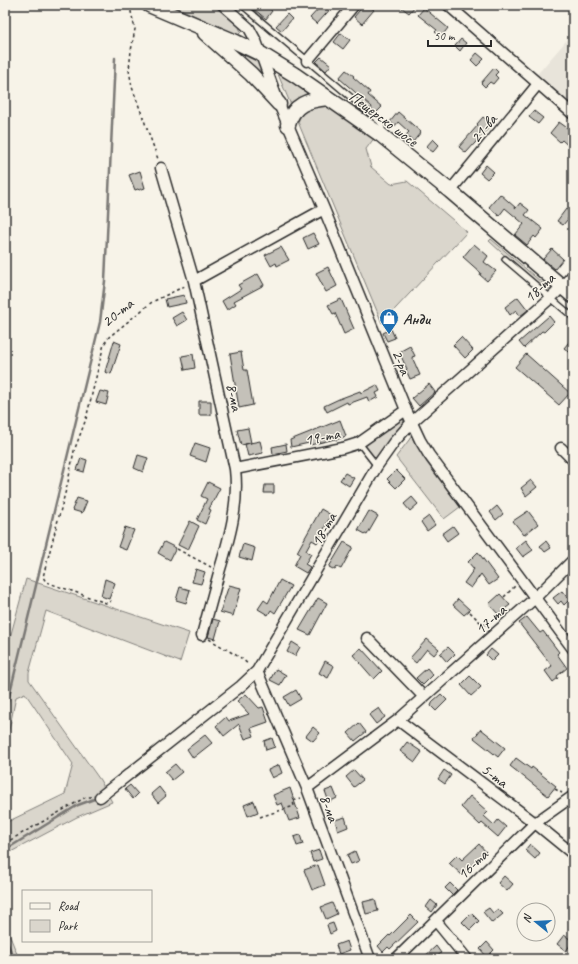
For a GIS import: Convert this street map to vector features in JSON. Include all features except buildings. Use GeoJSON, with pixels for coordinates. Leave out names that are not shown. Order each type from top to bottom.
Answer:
{"type":"FeatureCollection","features":[{"type":"Feature","properties":{"kind":"main road","name":"Пещерско шосе"},"geometry":{"type":"LineString","coordinates":[[149,5],[191,22],[261,54],[295,75],[381,135],[568,291]]}},
{"type":"Feature","properties":{"kind":"main road"},"geometry":{"type":"LineString","coordinates":[[191,22],[232,56],[279,104]]}},
{"type":"Feature","properties":{"kind":"main road"},"geometry":{"type":"LineString","coordinates":[[288,125],[293,112],[302,104],[316,99],[328,98]]}},
{"type":"Feature","properties":{"kind":"street","name":"2-ра"},"geometry":{"type":"LineString","coordinates":[[223,5],[249,28],[256,41],[279,104],[324,209],[406,410],[420,440],[429,455],[573,649]]}},
{"type":"Feature","properties":{"kind":"street"},"geometry":{"type":"LineString","coordinates":[[308,61],[354,5]]}},
{"type":"Feature","properties":{"kind":"street"},"geometry":{"type":"LineString","coordinates":[[448,5],[573,114]]}},
{"type":"Feature","properties":{"kind":"street","name":"21-ва"},"geometry":{"type":"LineString","coordinates":[[450,191],[538,84]]}},
{"type":"Feature","properties":{"kind":"street","name":"8-ма"},"geometry":{"type":"LineString","coordinates":[[161,168],[194,281],[237,482],[236,508],[232,528],[202,635]]}},
{"type":"Feature","properties":{"kind":"street"},"geometry":{"type":"LineString","coordinates":[[194,281],[324,209]]}},
{"type":"Feature","properties":{"kind":"street","name":"18-та"},"geometry":{"type":"LineString","coordinates":[[100,797],[241,686],[256,671],[377,466],[394,442],[412,423],[551,298],[568,291],[573,275]]}},
{"type":"Feature","properties":{"kind":"street","name":"19-та"},"geometry":{"type":"LineString","coordinates":[[235,469],[343,448],[358,443],[406,410]]}},
{"type":"Feature","properties":{"kind":"street"},"geometry":{"type":"LineString","coordinates":[[561,448],[573,460]]}},
{"type":"Feature","properties":{"kind":"street","name":"17-та"},"geometry":{"type":"LineString","coordinates":[[308,791],[398,720],[535,598],[573,560]]}},
{"type":"Feature","properties":{"kind":"street"},"geometry":{"type":"LineString","coordinates":[[367,638],[424,697]]}},
{"type":"Feature","properties":{"kind":"street","name":"8-ма"},"geometry":{"type":"LineString","coordinates":[[256,671],[308,791],[370,959]]}},
{"type":"Feature","properties":{"kind":"street","name":"5-та"},"geometry":{"type":"LineString","coordinates":[[398,720],[573,854]]}},
{"type":"Feature","properties":{"kind":"street","name":"16-та"},"geometry":{"type":"LineString","coordinates":[[396,959],[535,824],[573,796]]}},
{"type":"Feature","properties":{"kind":"street"},"geometry":{"type":"LineString","coordinates":[[436,920],[467,959]]}},
{"type":"Feature","properties":{"kind":"lane"},"geometry":{"type":"LineString","coordinates":[[242,5],[379,121],[383,130],[381,135]]}},
{"type":"Feature","properties":{"kind":"lane"},"geometry":{"type":"LineString","coordinates":[[504,259],[573,317]]}},
{"type":"Feature","properties":{"kind":"lane"},"geometry":{"type":"LineString","coordinates":[[358,443],[377,466]]}},
{"type":"Feature","properties":{"kind":"path"},"geometry":{"type":"LineString","coordinates":[[132,5],[131,12],[136,29],[131,51],[129,70],[132,87],[161,168]]}},
{"type":"Feature","properties":{"kind":"path","name":"20-та"},"geometry":{"type":"LineString","coordinates":[[111,600],[109,603],[46,582],[43,577],[68,482],[74,451],[86,419],[104,344],[109,337],[152,302],[194,281]]}},
{"type":"Feature","properties":{"kind":"path"},"geometry":{"type":"LineString","coordinates":[[177,549],[220,572]]}},
{"type":"Feature","properties":{"kind":"path"},"geometry":{"type":"LineString","coordinates":[[504,597],[522,580]]}},
{"type":"Feature","properties":{"kind":"path"},"geometry":{"type":"LineString","coordinates":[[470,612],[481,623],[488,625],[495,634]]}},
{"type":"Feature","properties":{"kind":"path"},"geometry":{"type":"LineString","coordinates":[[202,635],[240,658],[256,671]]}},
{"type":"Feature","properties":{"kind":"path"},"geometry":{"type":"LineString","coordinates":[[260,817],[294,806],[292,801],[308,791]]}},
{"type":"Feature","properties":{"kind":"path"},"geometry":{"type":"LineString","coordinates":[[5,843],[86,797],[100,797]]}},
{"type":"Feature","properties":{"kind":"shaded area"},"geometry":{"type":"Polygon","coordinates":[[[573,33],[573,110],[534,78],[573,33]]]}},
{"type":"Feature","properties":{"kind":"green space"},"geometry":{"type":"Polygon","coordinates":[[[168,5],[213,5],[239,27],[241,32],[238,35],[234,34],[183,10],[168,5]]]}},
{"type":"Feature","properties":{"kind":"green space"},"geometry":{"type":"Polygon","coordinates":[[[225,46],[258,62],[267,84],[225,46]]]}},
{"type":"Feature","properties":{"kind":"green space"},"geometry":{"type":"Polygon","coordinates":[[[275,67],[315,94],[293,110],[275,67]]]}},
{"type":"Feature","properties":{"kind":"green space"},"geometry":{"type":"Polygon","coordinates":[[[323,102],[375,137],[366,149],[371,167],[391,184],[407,181],[467,232],[382,323],[298,122],[304,111],[323,102]]]}},
{"type":"Feature","properties":{"kind":"green space"},"geometry":{"type":"Polygon","coordinates":[[[491,239],[555,294],[551,298],[489,241],[491,239]]]}},
{"type":"Feature","properties":{"kind":"green space"},"geometry":{"type":"Polygon","coordinates":[[[402,417],[404,422],[376,461],[363,445],[402,417]]]}},
{"type":"Feature","properties":{"kind":"green space"},"geometry":{"type":"Polygon","coordinates":[[[412,436],[427,463],[460,507],[444,519],[396,457],[412,436]]]}},
{"type":"Feature","properties":{"kind":"green space"},"geometry":{"type":"Polygon","coordinates":[[[26,579],[189,633],[180,662],[46,611],[29,673],[29,680],[100,780],[112,802],[77,817],[5,855],[5,823],[65,794],[73,764],[25,693],[16,697],[5,749],[5,656],[26,579]]]}},
{"type":"Feature","properties":{"kind":"green space"},"geometry":{"type":"Polygon","coordinates":[[[5,924],[19,959],[5,959],[5,924]]]}},
{"type":"Feature","properties":{"kind":"waterway"},"geometry":{"type":"LineString","coordinates":[[5,713],[100,322],[105,281],[115,58]]}},
{"type":"Feature","properties":{"kind":"waterway"},"geometry":{"type":"LineString","coordinates":[[5,850],[78,805],[97,798]]}},
{"type":"Feature","properties":{"kind":"waterway"},"geometry":{"type":"LineString","coordinates":[[5,937],[14,959]]}},
{"type":"Feature","properties":{"kind":"place","name":"Анди"},"geometry":{"type":"Point","coordinates":[389,335]}}]}
